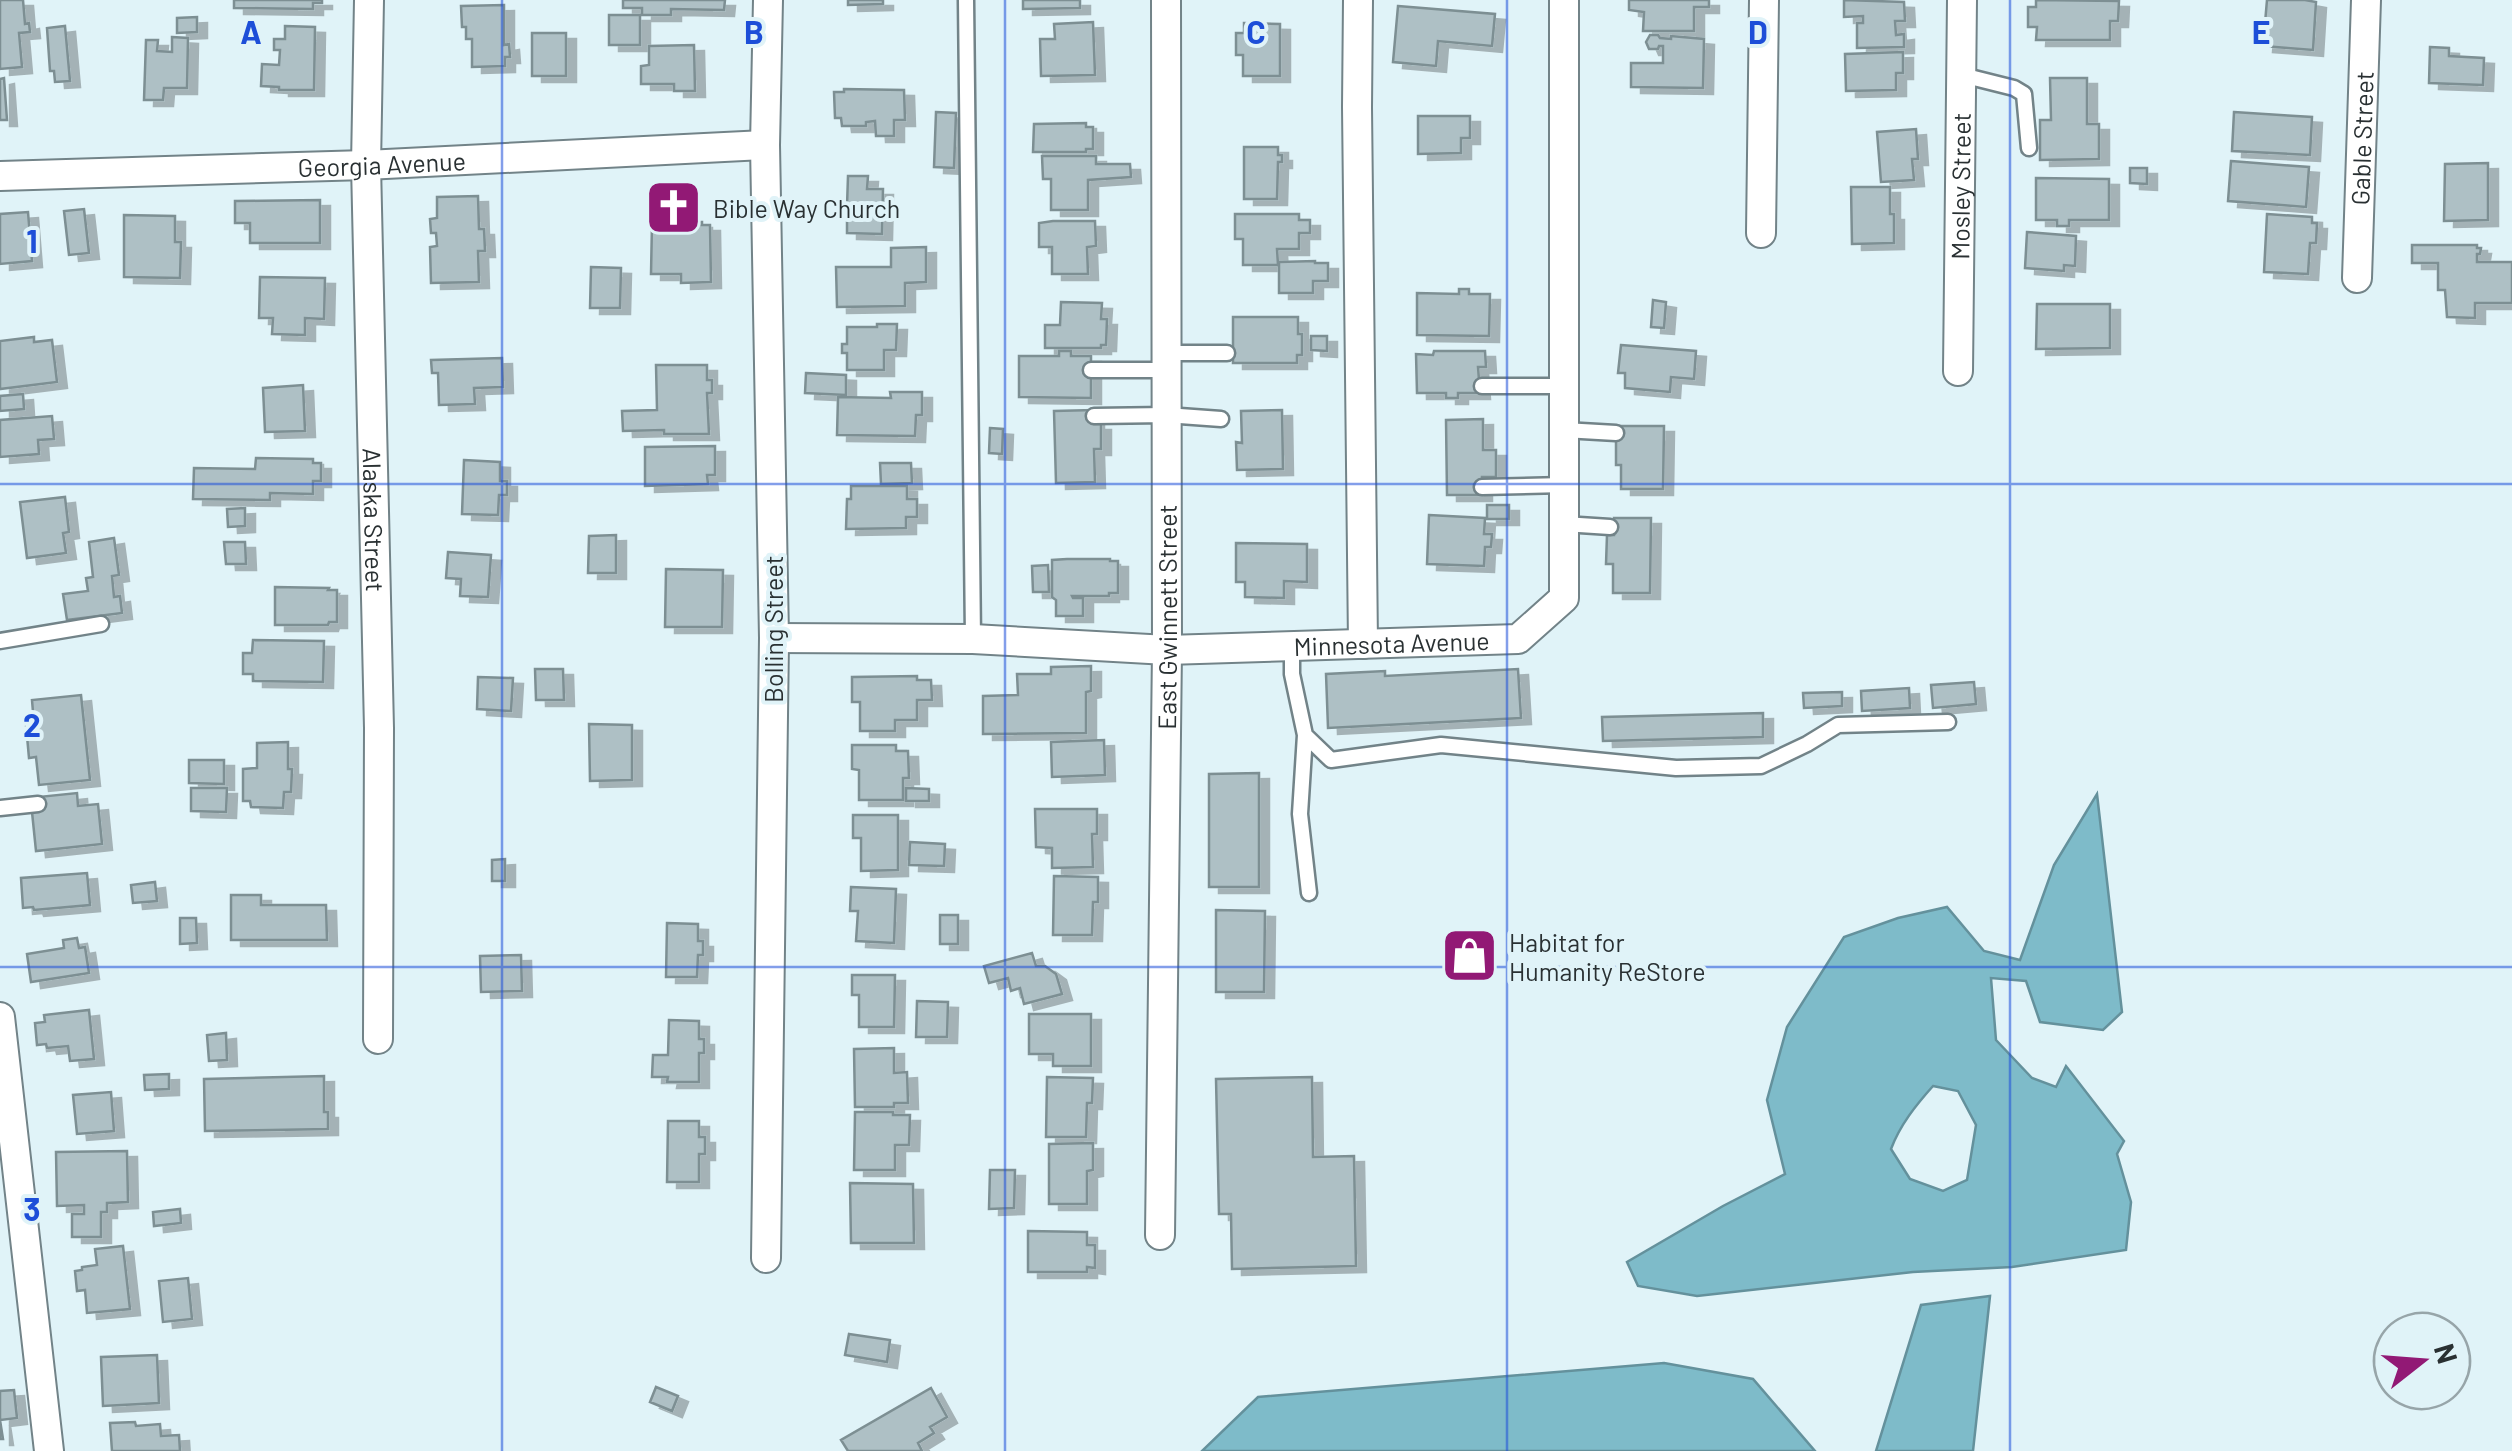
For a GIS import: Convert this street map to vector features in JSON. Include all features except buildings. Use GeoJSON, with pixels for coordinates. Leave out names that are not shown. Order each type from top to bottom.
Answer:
{"type":"FeatureCollection","features":[{"type":"Feature","properties":{"kind":"street","name":"Alaska Street"},"geometry":{"type":"LineString","coordinates":[[369,0],[366,166],[379,728],[378,1039]]}},
{"type":"Feature","properties":{"kind":"street","name":"Bolling Street"},"geometry":{"type":"LineString","coordinates":[[766,1258],[774,638],[765,144],[768,0]]}},
{"type":"Feature","properties":{"kind":"street","name":"East Gwinnett Street"},"geometry":{"type":"LineString","coordinates":[[1160,1235],[1167,650],[1166,0]]}},
{"type":"Feature","properties":{"kind":"street"},"geometry":{"type":"LineString","coordinates":[[1358,0],[1363,644]]}},
{"type":"Feature","properties":{"kind":"street","name":"Minnesota Avenue"},"geometry":{"type":"LineString","coordinates":[[774,638],[972,639],[1167,650],[1518,639],[1564,598],[1564,0]]}},
{"type":"Feature","properties":{"kind":"street"},"geometry":{"type":"LineString","coordinates":[[1761,233],[1764,0]]}},
{"type":"Feature","properties":{"kind":"street","name":"Mosley Street"},"geometry":{"type":"LineString","coordinates":[[1958,371],[1962,0]]}},
{"type":"Feature","properties":{"kind":"street","name":"Gable Street"},"geometry":{"type":"LineString","coordinates":[[2357,278],[2366,0]]}},
{"type":"Feature","properties":{"kind":"street","name":"Georgia Avenue"},"geometry":{"type":"LineString","coordinates":[[0,176],[366,166],[765,144]]}},
{"type":"Feature","properties":{"kind":"street"},"geometry":{"type":"LineString","coordinates":[[0,1017],[49,1451]]}},
{"type":"Feature","properties":{"kind":"lane"},"geometry":{"type":"LineString","coordinates":[[966,0],[972,639]]}},
{"type":"Feature","properties":{"kind":"lane"},"geometry":{"type":"LineString","coordinates":[[1962,75],[2024,94],[2029,148]]}},
{"type":"Feature","properties":{"kind":"lane"},"geometry":{"type":"LineString","coordinates":[[1092,370],[1227,353]]}},
{"type":"Feature","properties":{"kind":"lane"},"geometry":{"type":"LineString","coordinates":[[1482,386],[1564,386]]}},
{"type":"Feature","properties":{"kind":"lane"},"geometry":{"type":"LineString","coordinates":[[1094,416],[1221,419]]}},
{"type":"Feature","properties":{"kind":"lane"},"geometry":{"type":"LineString","coordinates":[[1564,430],[1616,432]]}},
{"type":"Feature","properties":{"kind":"lane"},"geometry":{"type":"LineString","coordinates":[[1482,486],[1564,486]]}},
{"type":"Feature","properties":{"kind":"lane"},"geometry":{"type":"LineString","coordinates":[[1564,524],[1610,527]]}},
{"type":"Feature","properties":{"kind":"lane"},"geometry":{"type":"LineString","coordinates":[[0,641],[100,624]]}},
{"type":"Feature","properties":{"kind":"lane"},"geometry":{"type":"LineString","coordinates":[[1292,646],[1292,674],[1305,735],[1300,814],[1308,893]]}},
{"type":"Feature","properties":{"kind":"lane"},"geometry":{"type":"LineString","coordinates":[[1305,735],[1330,760],[1441,745],[1676,768],[1762,766],[1838,725],[1948,722]]}},
{"type":"Feature","properties":{"kind":"lane"},"geometry":{"type":"LineString","coordinates":[[0,808],[38,804]]}},
{"type":"Feature","properties":{"kind":"water"},"geometry":{"type":"Polygon","coordinates":[[[2097,794],[2122,1012],[2103,1030],[2040,1022],[2026,981],[1991,978],[1996,1040],[2032,1078],[2056,1087],[2066,1066],[2124,1141],[2117,1154],[2131,1202],[2126,1250],[2012,1267],[1913,1272],[1697,1296],[1638,1286],[1627,1262],[1785,1174],[1767,1100],[1787,1027],[1844,937],[1898,918],[1947,907],[1984,951],[2020,960],[2054,865],[2097,794]],[[1933,1086],[1909,1116],[1891,1149],[1910,1179],[1943,1191],[1967,1180],[1976,1125],[1958,1091],[1933,1086]]]}},
{"type":"Feature","properties":{"kind":"water"},"geometry":{"type":"Polygon","coordinates":[[[1990,1296],[1973,1451],[1876,1451],[1921,1305],[1990,1296]]]}},
{"type":"Feature","properties":{"kind":"water"},"geometry":{"type":"Polygon","coordinates":[[[1664,1363],[1753,1379],[1815,1451],[1202,1451],[1258,1397],[1664,1363]]]}},
{"type":"Feature","properties":{"kind":"place","name":"Bible Way Church"},"geometry":{"type":"Point","coordinates":[674,208]}},
{"type":"Feature","properties":{"kind":"place","name":"Habitat for Humanity ReStore"},"geometry":{"type":"Point","coordinates":[1470,956]}}]}
